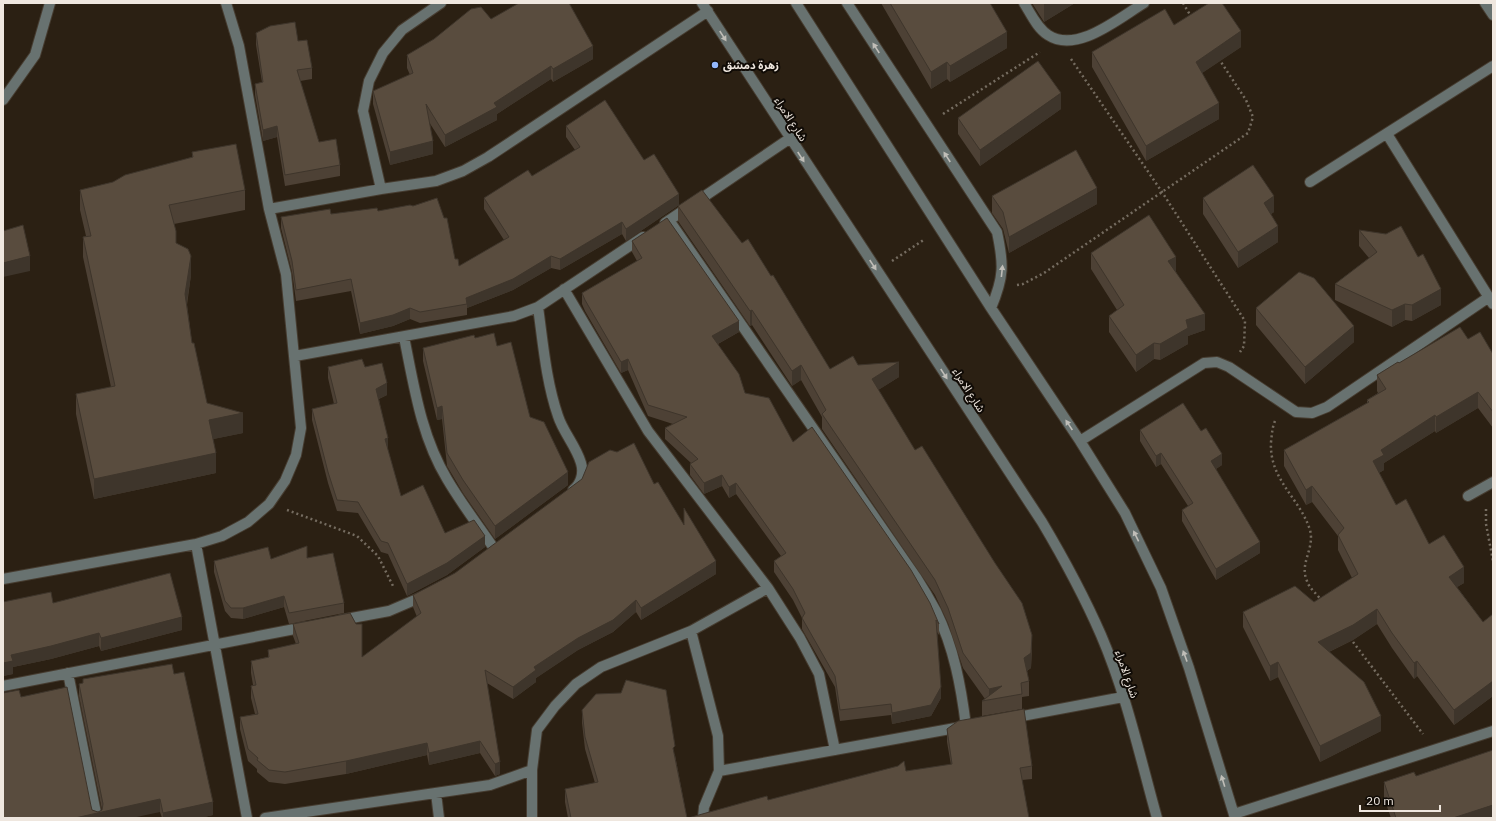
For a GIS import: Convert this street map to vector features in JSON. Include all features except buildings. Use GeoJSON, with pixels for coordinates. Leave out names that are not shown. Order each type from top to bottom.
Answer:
{"type":"FeatureCollection","features":[{"type":"Feature","properties":{"kind":"street"},"geometry":{"type":"LineString","coordinates":[[3,100],[35,55],[50,3]]}},
{"type":"Feature","properties":{"kind":"street"},"geometry":{"type":"LineString","coordinates":[[3,579],[196,544],[222,536],[248,522],[269,504],[285,481],[293,462],[301,428],[286,274],[269,209],[239,46],[226,3]]}},
{"type":"Feature","properties":{"kind":"street"},"geometry":{"type":"LineString","coordinates":[[381,189],[363,111],[369,81],[383,54],[402,30],[441,3]]}},
{"type":"Feature","properties":{"kind":"street"},"geometry":{"type":"LineString","coordinates":[[796,3],[991,308],[1080,441],[1124,513],[1161,588],[1189,668],[1234,816],[1434,749],[1493,731]]}},
{"type":"Feature","properties":{"kind":"street"},"geometry":{"type":"LineString","coordinates":[[847,3],[997,232],[1003,260],[1000,287],[991,308]]}},
{"type":"Feature","properties":{"kind":"street"},"geometry":{"type":"LineString","coordinates":[[1024,3],[1040,27],[1048,35],[1058,40],[1074,41],[1090,36],[1144,3]]}},
{"type":"Feature","properties":{"kind":"street"},"geometry":{"type":"LineString","coordinates":[[1485,3],[1493,15]]}},
{"type":"Feature","properties":{"kind":"street"},"geometry":{"type":"LineString","coordinates":[[269,209],[381,189],[436,182],[463,171],[488,158],[705,7]]}},
{"type":"Feature","properties":{"kind":"street","name":"شارع الامراء"},"geometry":{"type":"LineString","coordinates":[[705,7],[876,271],[1042,522],[1075,578],[1102,636],[1123,697],[1157,818]]}},
{"type":"Feature","properties":{"kind":"street"},"geometry":{"type":"LineString","coordinates":[[1310,182],[1493,66]]}},
{"type":"Feature","properties":{"kind":"street"},"geometry":{"type":"LineString","coordinates":[[1080,441],[1204,363],[1217,362],[1229,367],[1296,412],[1312,413],[1327,408],[1491,300],[1387,134]]}},
{"type":"Feature","properties":{"kind":"street"},"geometry":{"type":"LineString","coordinates":[[295,356],[514,316],[538,307],[789,138]]}},
{"type":"Feature","properties":{"kind":"street"},"geometry":{"type":"LineString","coordinates":[[669,220],[920,584],[936,612],[951,648],[970,725],[719,772]]}},
{"type":"Feature","properties":{"kind":"street"},"geometry":{"type":"LineString","coordinates":[[564,289],[648,430],[768,588],[800,638],[819,674],[835,750]]}},
{"type":"Feature","properties":{"kind":"street"},"geometry":{"type":"LineString","coordinates":[[538,307],[548,379],[558,417],[571,440],[581,463],[582,475],[578,486],[566,495]]}},
{"type":"Feature","properties":{"kind":"street"},"geometry":{"type":"LineString","coordinates":[[404,337],[419,411],[436,456],[447,479],[493,547]]}},
{"type":"Feature","properties":{"kind":"street"},"geometry":{"type":"LineString","coordinates":[[1468,496],[1489,484]]}},
{"type":"Feature","properties":{"kind":"street"},"geometry":{"type":"LineString","coordinates":[[196,544],[247,818]]}},
{"type":"Feature","properties":{"kind":"street"},"geometry":{"type":"LineString","coordinates":[[532,818],[532,770],[537,730],[555,706],[576,684],[601,667],[691,631],[768,588]]}},
{"type":"Feature","properties":{"kind":"street"},"geometry":{"type":"LineString","coordinates":[[328,623],[389,611],[403,606],[433,591]]}},
{"type":"Feature","properties":{"kind":"street"},"geometry":{"type":"LineString","coordinates":[[3,686],[313,626]]}},
{"type":"Feature","properties":{"kind":"street"},"geometry":{"type":"LineString","coordinates":[[691,631],[718,736],[719,772],[704,807],[704,818]]}},
{"type":"Feature","properties":{"kind":"street"},"geometry":{"type":"LineString","coordinates":[[68,673],[97,818]]}},
{"type":"Feature","properties":{"kind":"street"},"geometry":{"type":"LineString","coordinates":[[1005,719],[1123,697]]}},
{"type":"Feature","properties":{"kind":"street"},"geometry":{"type":"LineString","coordinates":[[265,818],[490,785],[532,770]]}},
{"type":"Feature","properties":{"kind":"street"},"geometry":{"type":"LineString","coordinates":[[436,793],[439,818]]}},
{"type":"Feature","properties":{"kind":"path"},"geometry":{"type":"LineString","coordinates":[[1183,3],[1196,22]]}},
{"type":"Feature","properties":{"kind":"path"},"geometry":{"type":"LineString","coordinates":[[927,125],[1058,40],[1162,192],[1245,321],[1244,346],[1229,367]]}},
{"type":"Feature","properties":{"kind":"path"},"geometry":{"type":"LineString","coordinates":[[1000,287],[1023,284],[1037,276],[1248,133],[1253,117],[1246,100],[1217,55]]}},
{"type":"Feature","properties":{"kind":"path"},"geometry":{"type":"LineString","coordinates":[[876,271],[941,229]]}},
{"type":"Feature","properties":{"kind":"path"},"geometry":{"type":"LineString","coordinates":[[1282,404],[1272,427],[1271,451],[1277,476],[1308,523],[1311,536],[1310,549],[1304,564],[1306,581],[1326,606]]}},
{"type":"Feature","properties":{"kind":"path"},"geometry":{"type":"LineString","coordinates":[[1489,484],[1486,524],[1493,561]]}},
{"type":"Feature","properties":{"kind":"path"},"geometry":{"type":"LineString","coordinates":[[269,504],[357,536],[378,556],[403,606]]}},
{"type":"Feature","properties":{"kind":"path"},"geometry":{"type":"LineString","coordinates":[[1349,637],[1434,749]]}},
{"type":"Feature","properties":{"kind":"place","name":"زهرة دمشق"},"geometry":{"type":"Point","coordinates":[715,65]}}]}
